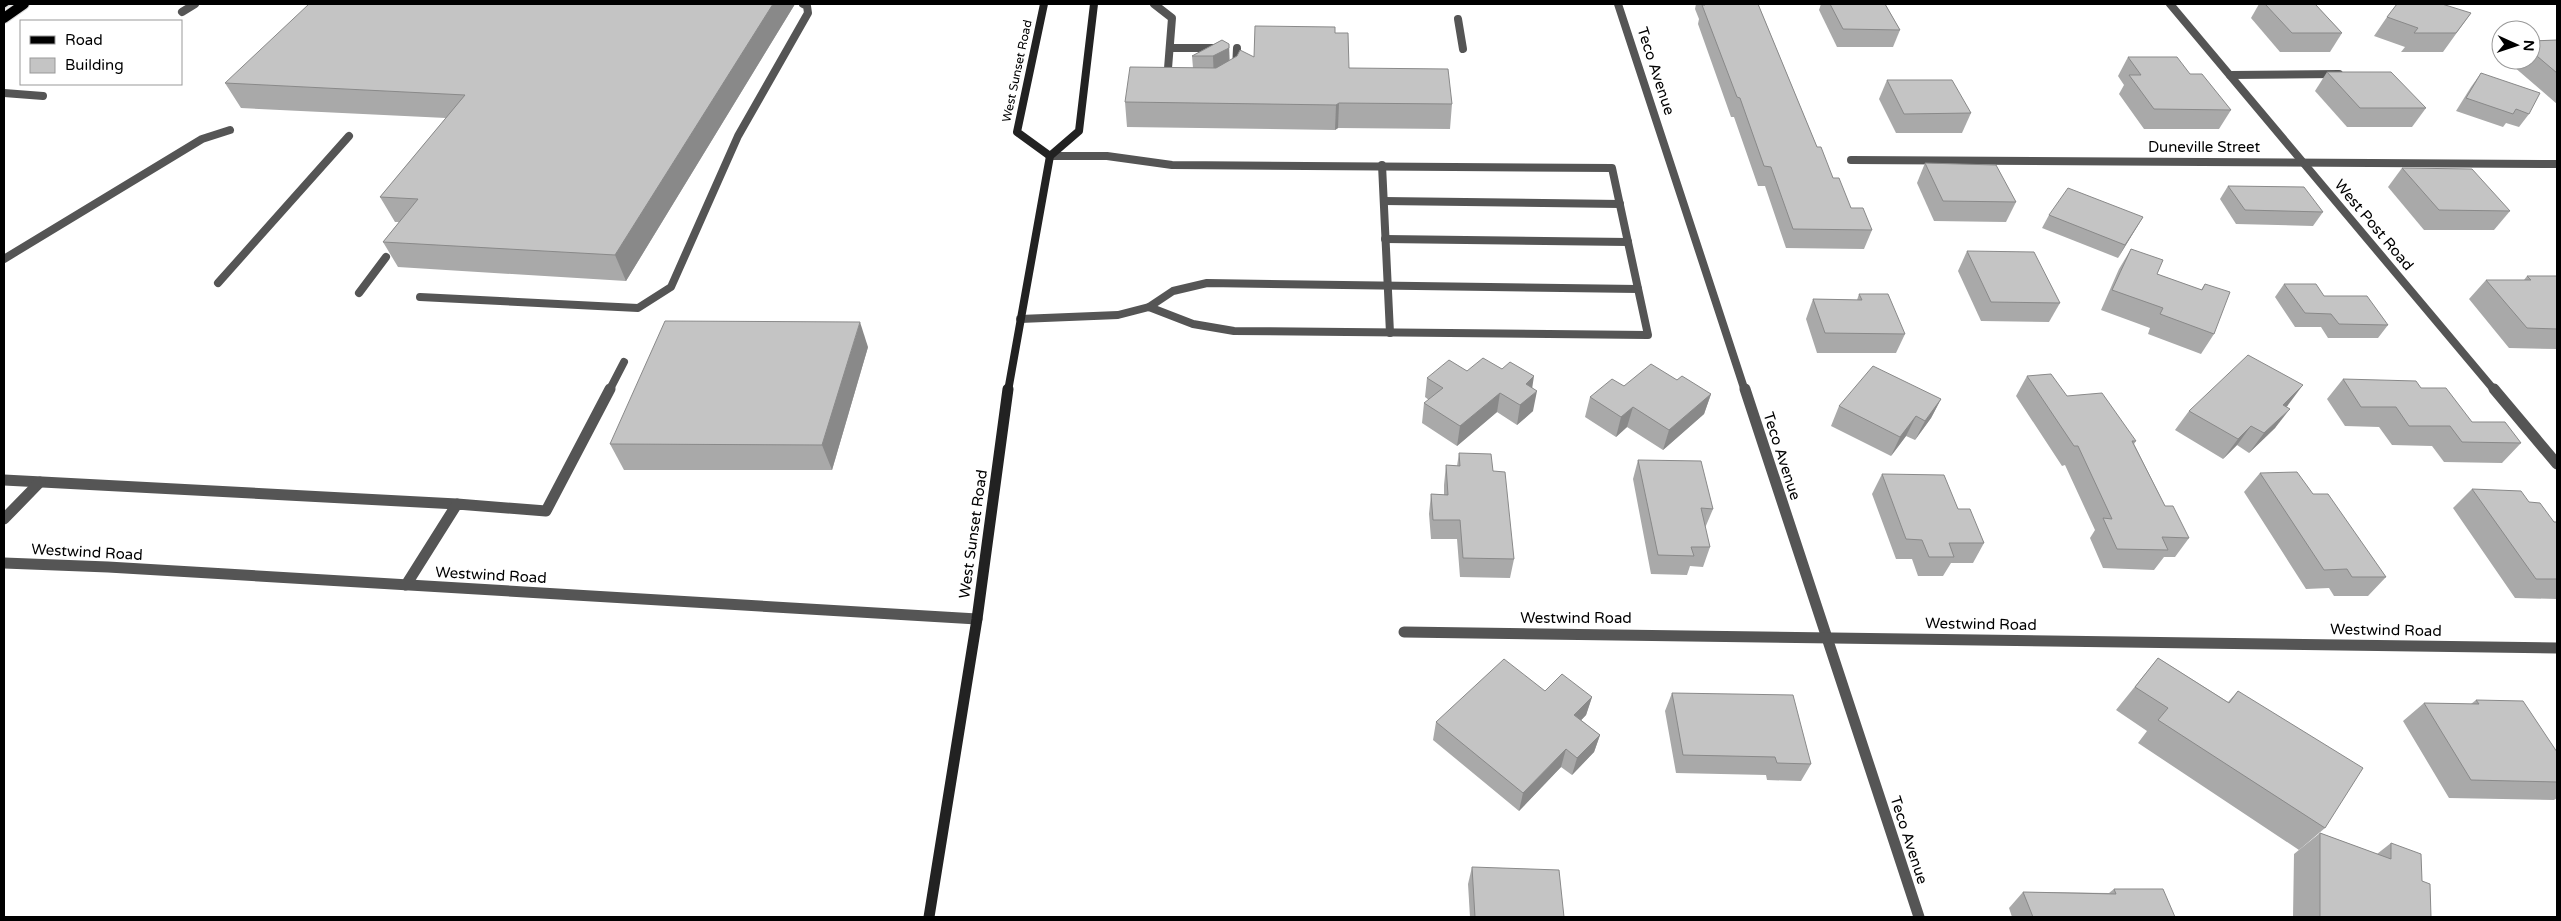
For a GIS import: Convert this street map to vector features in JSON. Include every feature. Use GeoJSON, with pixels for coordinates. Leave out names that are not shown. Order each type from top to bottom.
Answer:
{"type":"FeatureCollection","features":[{"type":"Feature","properties":{"kind":"main road"},"geometry":{"type":"LineString","coordinates":[[4,18],[24,4]]}},
{"type":"Feature","properties":{"kind":"main road","name":"West Sunset Road"},"geometry":{"type":"LineString","coordinates":[[929,917],[977,620],[1008,390],[1050,156],[1017,132],[1044,4]]}},
{"type":"Feature","properties":{"kind":"main road"},"geometry":{"type":"LineString","coordinates":[[1050,156],[1079,131],[1094,4]]}},
{"type":"Feature","properties":{"kind":"street"},"geometry":{"type":"LineString","coordinates":[[182,12],[195,4]]}},
{"type":"Feature","properties":{"kind":"street"},"geometry":{"type":"LineString","coordinates":[[420,297],[638,308],[671,287],[738,136],[808,13],[806,6],[802,4]]}},
{"type":"Feature","properties":{"kind":"street"},"geometry":{"type":"LineString","coordinates":[[1154,4],[1172,18],[1166,87],[1176,87]]}},
{"type":"Feature","properties":{"kind":"street","name":"Teco Avenue"},"geometry":{"type":"LineString","coordinates":[[1618,4],[1919,917]]}},
{"type":"Feature","properties":{"kind":"street","name":"West Post Road"},"geometry":{"type":"LineString","coordinates":[[2170,4],[2557,464]]}},
{"type":"Feature","properties":{"kind":"street"},"geometry":{"type":"LineString","coordinates":[[1458,19],[1463,49]]}},
{"type":"Feature","properties":{"kind":"street"},"geometry":{"type":"LineString","coordinates":[[1170,48],[1213,48]]}},
{"type":"Feature","properties":{"kind":"street"},"geometry":{"type":"LineString","coordinates":[[1235,76],[1236,48]]}},
{"type":"Feature","properties":{"kind":"street"},"geometry":{"type":"LineString","coordinates":[[2230,75],[2344,74]]}},
{"type":"Feature","properties":{"kind":"street"},"geometry":{"type":"LineString","coordinates":[[4,93],[43,96]]}},
{"type":"Feature","properties":{"kind":"street"},"geometry":{"type":"LineString","coordinates":[[4,259],[202,139],[230,130]]}},
{"type":"Feature","properties":{"kind":"street"},"geometry":{"type":"LineString","coordinates":[[218,283],[348,136]]}},
{"type":"Feature","properties":{"kind":"street"},"geometry":{"type":"LineString","coordinates":[[1050,156],[1107,156],[1172,164],[1612,168],[1648,335],[1234,331],[1193,324],[1150,307]]}},
{"type":"Feature","properties":{"kind":"street","name":"Duneville Street"},"geometry":{"type":"LineString","coordinates":[[1850,160],[2302,161],[2557,164]]}},
{"type":"Feature","properties":{"kind":"street"},"geometry":{"type":"LineString","coordinates":[[1382,165],[1390,333]]}},
{"type":"Feature","properties":{"kind":"street"},"geometry":{"type":"LineString","coordinates":[[1384,201],[1620,204]]}},
{"type":"Feature","properties":{"kind":"street"},"geometry":{"type":"LineString","coordinates":[[1385,239],[1628,242]]}},
{"type":"Feature","properties":{"kind":"street"},"geometry":{"type":"LineString","coordinates":[[359,293],[386,257]]}},
{"type":"Feature","properties":{"kind":"street"},"geometry":{"type":"LineString","coordinates":[[1020,319],[1118,315],[1150,307],[1173,291],[1207,284],[1638,289]]}},
{"type":"Feature","properties":{"kind":"street"},"geometry":{"type":"LineString","coordinates":[[4,480],[457,504],[546,511],[624,362]]}},
{"type":"Feature","properties":{"kind":"street"},"geometry":{"type":"LineString","coordinates":[[4,519],[40,482]]}},
{"type":"Feature","properties":{"kind":"street"},"geometry":{"type":"LineString","coordinates":[[406,585],[457,504]]}},
{"type":"Feature","properties":{"kind":"street","name":"Westwind Road"},"geometry":{"type":"LineString","coordinates":[[4,563],[108,567],[977,620]]}},
{"type":"Feature","properties":{"kind":"street","name":"Westwind Road"},"geometry":{"type":"LineString","coordinates":[[1404,632],[2557,648]]}},
{"type":"Feature","properties":{"kind":"building"},"geometry":{"type":"Polygon","coordinates":[[[309,4],[773,4],[615,255],[383,242],[418,199],[380,197],[465,95],[225,83],[309,4]]]}},
{"type":"Feature","properties":{"kind":"building"},"geometry":{"type":"Polygon","coordinates":[[[1758,4],[1817,147],[1821,147],[1833,178],[1839,178],[1851,208],[1863,208],[1872,230],[1793,229],[1771,167],[1764,166],[1740,98],[1737,97],[1702,5],[1758,4]]]}},
{"type":"Feature","properties":{"kind":"building"},"geometry":{"type":"Polygon","coordinates":[[[1830,4],[1885,4],[1900,30],[1843,29],[1830,4]]]}},
{"type":"Feature","properties":{"kind":"building"},"geometry":{"type":"Polygon","coordinates":[[[2265,4],[2315,4],[2342,33],[2292,33],[2265,4]]]}},
{"type":"Feature","properties":{"kind":"building"},"geometry":{"type":"Polygon","coordinates":[[[2397,4],[2442,4],[2471,13],[2456,33],[2414,33],[2418,28],[2387,17],[2397,4]]]}},
{"type":"Feature","properties":{"kind":"building"},"geometry":{"type":"Polygon","coordinates":[[[1255,26],[1335,27],[1335,33],[1348,33],[1349,68],[1448,69],[1452,104],[1339,103],[1336,105],[1125,102],[1130,67],[1216,68],[1237,56],[1240,50],[1254,57],[1255,26]]]}},
{"type":"Feature","properties":{"kind":"building"},"geometry":{"type":"Polygon","coordinates":[[[1222,40],[1229,44],[1229,48],[1213,56],[1192,56],[1222,40]]]}},
{"type":"Feature","properties":{"kind":"building"},"geometry":{"type":"Polygon","coordinates":[[[2557,40],[2557,73],[2541,59],[2541,41],[2557,40]]]}},
{"type":"Feature","properties":{"kind":"building"},"geometry":{"type":"Polygon","coordinates":[[[2128,57],[2177,57],[2190,74],[2202,74],[2231,110],[2154,109],[2129,75],[2141,75],[2128,57]]]}},
{"type":"Feature","properties":{"kind":"building"},"geometry":{"type":"Polygon","coordinates":[[[2327,72],[2391,72],[2426,108],[2360,108],[2327,72]]]}},
{"type":"Feature","properties":{"kind":"building"},"geometry":{"type":"Polygon","coordinates":[[[2481,73],[2540,93],[2529,114],[2516,109],[2513,114],[2466,98],[2481,73]]]}},
{"type":"Feature","properties":{"kind":"building"},"geometry":{"type":"Polygon","coordinates":[[[1887,80],[1952,80],[1971,113],[1904,114],[1887,80]]]}},
{"type":"Feature","properties":{"kind":"building"},"geometry":{"type":"Polygon","coordinates":[[[1925,163],[1996,165],[2016,202],[1943,201],[1925,163]]]}},
{"type":"Feature","properties":{"kind":"building"},"geometry":{"type":"Polygon","coordinates":[[[2402,168],[2472,169],[2510,211],[2439,210],[2402,168]]]}},
{"type":"Feature","properties":{"kind":"building"},"geometry":{"type":"Polygon","coordinates":[[[2228,186],[2304,187],[2323,212],[2245,210],[2228,186]]]}},
{"type":"Feature","properties":{"kind":"building"},"geometry":{"type":"Polygon","coordinates":[[[2068,188],[2143,217],[2125,245],[2049,215],[2068,188]]]}},
{"type":"Feature","properties":{"kind":"building"},"geometry":{"type":"Polygon","coordinates":[[[2131,249],[2163,260],[2157,274],[2202,290],[2205,284],[2230,292],[2214,334],[2160,314],[2163,308],[2112,290],[2131,249]]]}},
{"type":"Feature","properties":{"kind":"building"},"geometry":{"type":"Polygon","coordinates":[[[1967,251],[2034,252],[2060,303],[1991,302],[1967,251]]]}},
{"type":"Feature","properties":{"kind":"building"},"geometry":{"type":"Polygon","coordinates":[[[2527,276],[2557,276],[2557,329],[2527,328],[2486,280],[2531,280],[2527,276]]]}},
{"type":"Feature","properties":{"kind":"building"},"geometry":{"type":"Polygon","coordinates":[[[2284,284],[2316,284],[2324,296],[2367,296],[2388,325],[2339,324],[2331,314],[2305,313],[2284,284]]]}},
{"type":"Feature","properties":{"kind":"building"},"geometry":{"type":"Polygon","coordinates":[[[1859,294],[1888,294],[1905,334],[1825,333],[1813,299],[1862,300],[1859,294]]]}},
{"type":"Feature","properties":{"kind":"building"},"geometry":{"type":"Polygon","coordinates":[[[665,321],[860,322],[822,445],[610,444],[665,321]]]}},
{"type":"Feature","properties":{"kind":"building"},"geometry":{"type":"Polygon","coordinates":[[[2248,355],[2303,385],[2283,405],[2290,409],[2264,433],[2251,426],[2238,439],[2189,411],[2248,355]]]}},
{"type":"Feature","properties":{"kind":"building"},"geometry":{"type":"Polygon","coordinates":[[[1483,358],[1502,369],[1510,362],[1534,376],[1526,384],[1537,391],[1520,405],[1500,393],[1460,426],[1424,403],[1443,388],[1427,378],[1449,360],[1467,371],[1483,358]]]}},
{"type":"Feature","properties":{"kind":"building"},"geometry":{"type":"Polygon","coordinates":[[[1651,364],[1677,380],[1682,376],[1711,394],[1669,430],[1633,407],[1621,417],[1590,397],[1612,379],[1624,386],[1651,364]]]}},
{"type":"Feature","properties":{"kind":"building"},"geometry":{"type":"Polygon","coordinates":[[[1873,366],[1941,399],[1925,421],[1916,416],[1900,437],[1839,406],[1873,366]]]}},
{"type":"Feature","properties":{"kind":"building"},"geometry":{"type":"Polygon","coordinates":[[[2051,374],[2067,396],[2102,393],[2136,441],[2132,441],[2165,506],[2173,506],[2189,538],[2162,537],[2168,550],[2117,549],[2103,518],[2112,519],[2078,446],[2074,446],[2027,376],[2051,374]]]}},
{"type":"Feature","properties":{"kind":"building"},"geometry":{"type":"Polygon","coordinates":[[[2343,379],[2416,381],[2421,388],[2446,388],[2472,422],[2505,422],[2521,443],[2462,442],[2450,426],[2409,426],[2396,407],[2361,407],[2343,379]]]}},
{"type":"Feature","properties":{"kind":"building"},"geometry":{"type":"Polygon","coordinates":[[[1459,453],[1491,454],[1493,471],[1505,472],[1514,559],[1463,558],[1460,520],[1433,520],[1431,494],[1448,495],[1446,465],[1460,466],[1459,453]]]}},
{"type":"Feature","properties":{"kind":"building"},"geometry":{"type":"Polygon","coordinates":[[[1638,460],[1701,461],[1713,509],[1701,508],[1710,547],[1691,547],[1694,556],[1658,555],[1638,460]]]}},
{"type":"Feature","properties":{"kind":"building"},"geometry":{"type":"Polygon","coordinates":[[[2297,472],[2313,494],[2328,494],[2386,577],[2352,577],[2347,569],[2324,570],[2260,473],[2297,472]]]}},
{"type":"Feature","properties":{"kind":"building"},"geometry":{"type":"Polygon","coordinates":[[[1882,474],[1944,475],[1958,509],[1970,509],[1984,543],[1949,543],[1954,557],[1929,557],[1922,540],[1906,539],[1882,474]]]}},
{"type":"Feature","properties":{"kind":"building"},"geometry":{"type":"Polygon","coordinates":[[[2472,489],[2521,491],[2529,502],[2540,503],[2554,522],[2557,522],[2557,579],[2536,579],[2472,489]]]}},
{"type":"Feature","properties":{"kind":"building"},"geometry":{"type":"Polygon","coordinates":[[[2158,658],[2229,703],[2238,691],[2363,768],[2325,828],[2158,720],[2168,708],[2135,687],[2158,658]]]}},
{"type":"Feature","properties":{"kind":"building"},"geometry":{"type":"Polygon","coordinates":[[[1504,659],[1545,691],[1562,674],[1592,697],[1574,715],[1600,735],[1577,758],[1566,749],[1523,793],[1436,722],[1504,659]]]}},
{"type":"Feature","properties":{"kind":"building"},"geometry":{"type":"Polygon","coordinates":[[[1672,693],[1793,695],[1811,764],[1777,763],[1775,757],[1683,755],[1672,693]]]}},
{"type":"Feature","properties":{"kind":"building"},"geometry":{"type":"Polygon","coordinates":[[[2476,700],[2523,701],[2557,752],[2557,782],[2471,780],[2424,703],[2479,704],[2476,700]]]}},
{"type":"Feature","properties":{"kind":"building"},"geometry":{"type":"Polygon","coordinates":[[[2320,833],[2391,859],[2391,843],[2421,854],[2422,881],[2430,884],[2431,917],[2320,917],[2320,833]]]}},
{"type":"Feature","properties":{"kind":"building"},"geometry":{"type":"Polygon","coordinates":[[[1472,867],[1559,870],[1564,917],[1475,917],[1472,867]]]}},
{"type":"Feature","properties":{"kind":"building"},"geometry":{"type":"Polygon","coordinates":[[[2114,889],[2163,889],[2175,917],[2033,917],[2023,892],[2116,894],[2114,889]]]}}]}
